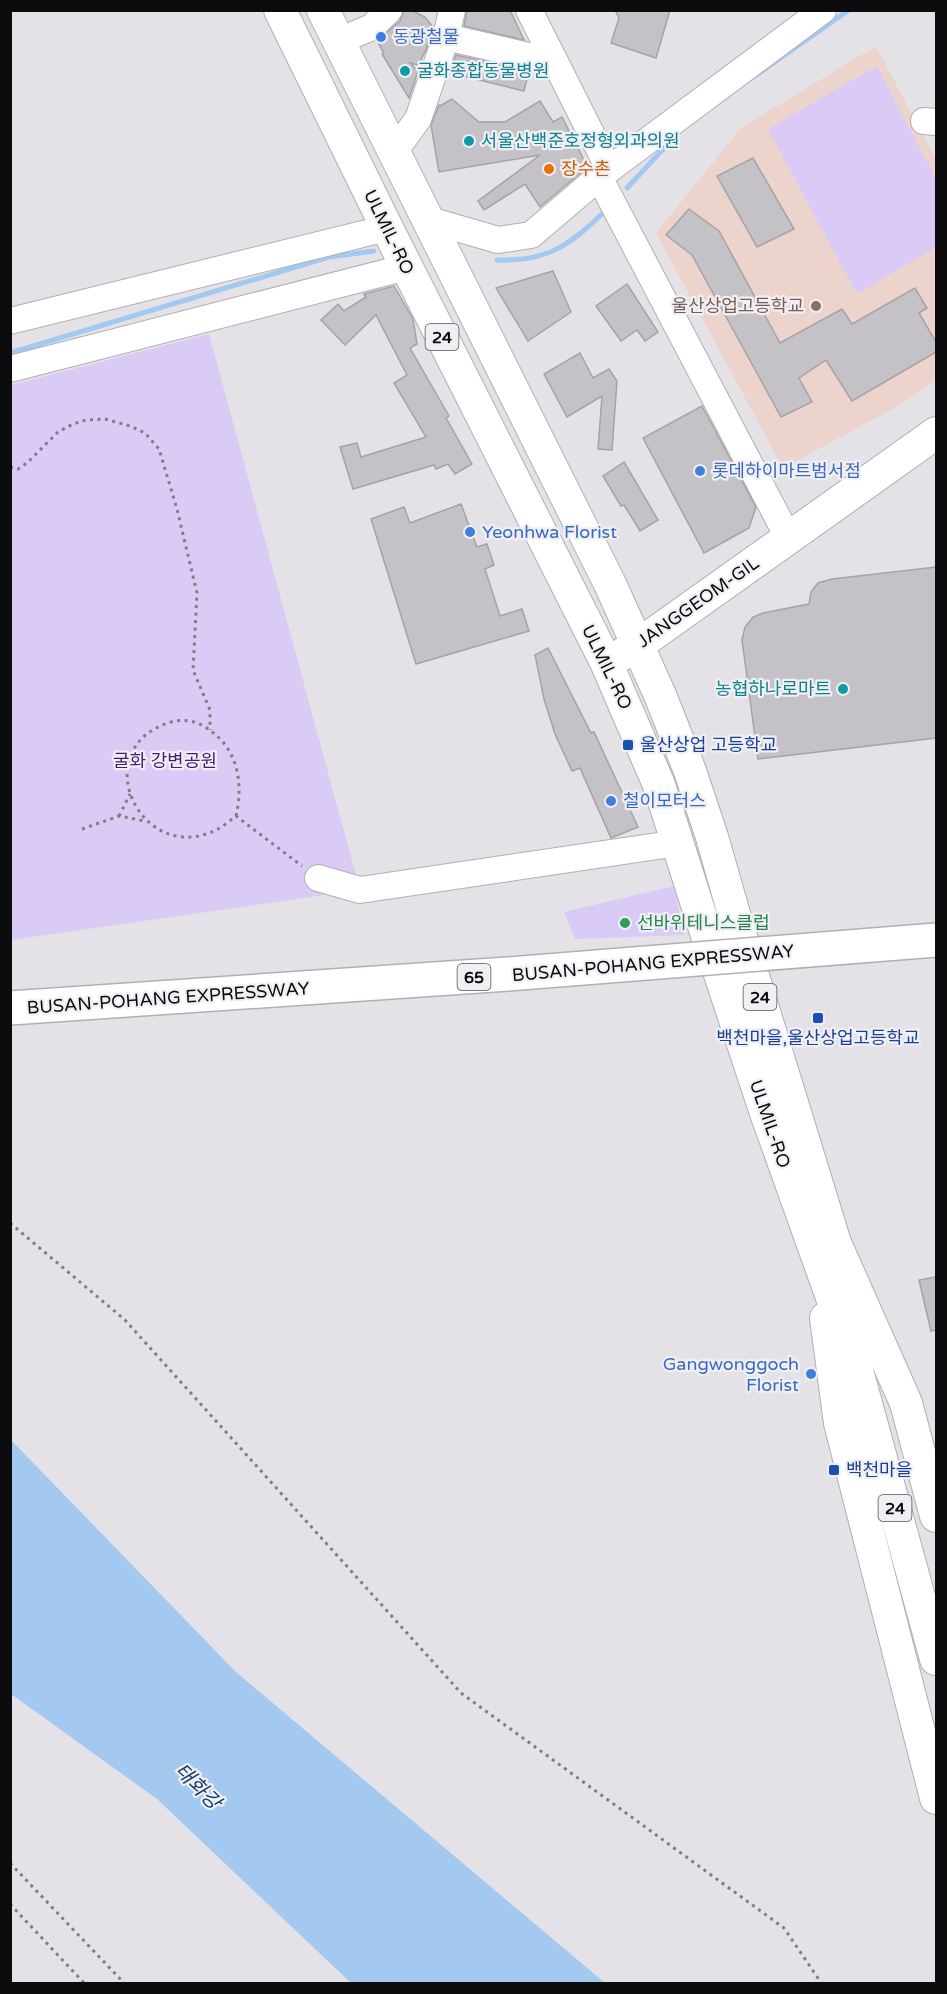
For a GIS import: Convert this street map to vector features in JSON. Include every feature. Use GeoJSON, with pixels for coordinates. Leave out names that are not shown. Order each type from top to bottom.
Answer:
{"type":"FeatureCollection","features":[{"type":"Feature","properties":{"kind":"highway","name":"BUSAN-POHANG EXPRESSWAY"},"geometry":{"type":"LineString","coordinates":[[10,986],[452,960],[936,921]]}},
{"type":"Feature","properties":{"kind":"highway","name":"BUSAN-POHANG EXPRESSWAY"},"geometry":{"type":"LineString","coordinates":[[10,1008],[508,974],[936,940]]}},
{"type":"Feature","properties":{"kind":"main road","name":"ULMIL-RO"},"geometry":{"type":"LineString","coordinates":[[280,10],[406,267],[606,662],[659,784],[766,1113],[826,1247]]}},
{"type":"Feature","properties":{"kind":"main road","name":"ULMIL-RO"},"geometry":{"type":"LineString","coordinates":[[323,10],[610,584],[690,771],[709,826],[734,914],[936,1659]]}},
{"type":"Feature","properties":{"kind":"main road","name":"JANGGEOM-GIL"},"geometry":{"type":"LineString","coordinates":[[606,662],[638,645],[936,433]]}},
{"type":"Feature","properties":{"kind":"main road"},"geometry":{"type":"LineString","coordinates":[[826,1247],[906,1402],[936,1516]]}},
{"type":"Feature","properties":{"kind":"main road"},"geometry":{"type":"LineString","coordinates":[[826,1247],[840,1423],[936,1798]]}},
{"type":"Feature","properties":{"kind":"street"},"geometry":{"type":"LineString","coordinates":[[339,41],[372,27],[389,10]]}},
{"type":"Feature","properties":{"kind":"street"},"geometry":{"type":"LineString","coordinates":[[394,152],[418,118],[446,37],[452,10]]}},
{"type":"Feature","properties":{"kind":"street"},"geometry":{"type":"LineString","coordinates":[[529,10],[555,62],[604,173],[789,539]]}},
{"type":"Feature","properties":{"kind":"street"},"geometry":{"type":"LineString","coordinates":[[429,220],[498,240],[531,235],[604,173],[823,10]]}},
{"type":"Feature","properties":{"kind":"street"},"geometry":{"type":"LineString","coordinates":[[446,37],[555,62]]}},
{"type":"Feature","properties":{"kind":"street"},"geometry":{"type":"LineString","coordinates":[[10,321],[387,228]]}},
{"type":"Feature","properties":{"kind":"street"},"geometry":{"type":"LineString","coordinates":[[10,369],[406,267]]}},
{"type":"Feature","properties":{"kind":"street"},"geometry":{"type":"LineString","coordinates":[[318,878],[360,890],[678,843]]}},
{"type":"Feature","properties":{"kind":"path"},"geometry":{"type":"LineString","coordinates":[[10,467],[18,470],[58,432],[86,420],[105,419],[130,426],[145,433],[159,449],[177,509],[197,593],[193,670],[210,710],[210,730]]}},
{"type":"Feature","properties":{"kind":"path"},"geometry":{"type":"LineString","coordinates":[[186,720],[200,723],[210,730],[234,758],[239,791],[236,816],[209,834],[173,835],[159,830],[138,811],[130,794],[126,777],[128,759],[135,746],[150,729],[175,721],[186,720]]}},
{"type":"Feature","properties":{"kind":"path"},"geometry":{"type":"LineString","coordinates":[[119,816],[130,794]]}},
{"type":"Feature","properties":{"kind":"path"},"geometry":{"type":"LineString","coordinates":[[82,829],[119,816],[147,821]]}},
{"type":"Feature","properties":{"kind":"path"},"geometry":{"type":"LineString","coordinates":[[236,816],[318,878]]}},
{"type":"Feature","properties":{"kind":"path"},"geometry":{"type":"LineString","coordinates":[[10,1223],[125,1320],[461,1693],[784,1928],[822,1983]]}},
{"type":"Feature","properties":{"kind":"path"},"geometry":{"type":"LineString","coordinates":[[10,1863],[126,1983]]}},
{"type":"Feature","properties":{"kind":"path"},"geometry":{"type":"LineString","coordinates":[[10,1904],[85,1983]]}},
{"type":"Feature","properties":{"kind":"shaded area","name":"울산상업고등학교"},"geometry":{"type":"Polygon","coordinates":[[[876,46],[936,160],[936,379],[898,406],[783,468],[656,233],[741,128],[876,46]]]}},
{"type":"Feature","properties":{"kind":"green space"},"geometry":{"type":"Polygon","coordinates":[[[877,66],[936,180],[936,247],[857,294],[768,129],[877,66]]]}},
{"type":"Feature","properties":{"kind":"green space","name":"굴화 강변공원"},"geometry":{"type":"Polygon","coordinates":[[[209,334],[360,890],[11,940],[11,385],[209,334]]]}},
{"type":"Feature","properties":{"kind":"green space","name":"선바위테니스클럽"},"geometry":{"type":"Polygon","coordinates":[[[674,886],[684,935],[575,939],[564,912],[674,886]]]}},
{"type":"Feature","properties":{"kind":"water","name":"태화강"},"geometry":{"type":"Polygon","coordinates":[[[10,1439],[236,1672],[605,1983],[351,1983],[157,1799],[11,1694],[10,1439]]]}},
{"type":"Feature","properties":{"kind":"building"},"geometry":{"type":"Polygon","coordinates":[[[404,10],[411,10],[425,17],[433,27],[426,50],[418,65],[410,63],[418,71],[409,98],[382,54],[384,53],[377,41],[400,21],[404,10]]]}},
{"type":"Feature","properties":{"kind":"building"},"geometry":{"type":"Polygon","coordinates":[[[467,10],[510,10],[524,40],[464,26],[467,10]]]}},
{"type":"Feature","properties":{"kind":"building"},"geometry":{"type":"Polygon","coordinates":[[[615,10],[670,10],[656,58],[611,43],[619,18],[615,10]]]}},
{"type":"Feature","properties":{"kind":"building"},"geometry":{"type":"Polygon","coordinates":[[[456,55],[529,71],[524,91],[450,73],[456,55]]]}},
{"type":"Feature","properties":{"kind":"building"},"geometry":{"type":"Polygon","coordinates":[[[452,99],[479,122],[505,122],[540,101],[553,122],[562,117],[585,162],[585,169],[540,207],[525,184],[484,210],[478,201],[540,155],[439,172],[431,125],[439,105],[452,99]]]}},
{"type":"Feature","properties":{"kind":"building"},"geometry":{"type":"Polygon","coordinates":[[[753,158],[794,229],[757,247],[717,176],[753,158]]]}},
{"type":"Feature","properties":{"kind":"building"},"geometry":{"type":"Polygon","coordinates":[[[689,209],[719,231],[780,343],[842,309],[852,324],[915,288],[927,308],[919,313],[936,342],[936,352],[852,401],[826,360],[799,378],[812,402],[781,417],[692,255],[666,235],[689,209]]]}},
{"type":"Feature","properties":{"kind":"building"},"geometry":{"type":"Polygon","coordinates":[[[553,271],[571,312],[528,341],[496,288],[553,271]]]}},
{"type":"Feature","properties":{"kind":"building"},"geometry":{"type":"Polygon","coordinates":[[[627,284],[658,332],[645,341],[637,330],[621,341],[596,306],[627,284]]]}},
{"type":"Feature","properties":{"kind":"building"},"geometry":{"type":"Polygon","coordinates":[[[394,286],[413,319],[417,344],[410,348],[449,416],[446,418],[472,464],[455,474],[448,464],[436,469],[434,465],[353,489],[340,447],[357,443],[361,457],[426,437],[394,383],[407,375],[376,315],[345,345],[321,320],[338,304],[344,311],[366,297],[364,294],[394,286]]]}},
{"type":"Feature","properties":{"kind":"building"},"geometry":{"type":"Polygon","coordinates":[[[580,353],[593,378],[609,369],[617,381],[612,450],[598,449],[602,396],[567,417],[544,374],[580,353]]]}},
{"type":"Feature","properties":{"kind":"building","name":"롯데하이마트범서점"},"geometry":{"type":"Polygon","coordinates":[[[702,406],[756,507],[749,528],[704,553],[643,438],[702,406]]]}},
{"type":"Feature","properties":{"kind":"building"},"geometry":{"type":"Polygon","coordinates":[[[624,462],[658,520],[640,531],[624,505],[621,506],[603,476],[624,462]]]}},
{"type":"Feature","properties":{"kind":"building"},"geometry":{"type":"Polygon","coordinates":[[[461,504],[477,547],[487,544],[494,565],[485,569],[500,616],[522,609],[529,631],[416,664],[371,519],[404,507],[410,523],[461,504]]]}},
{"type":"Feature","properties":{"kind":"building","name":"농협하나로마트"},"geometry":{"type":"Polygon","coordinates":[[[936,567],[936,738],[758,759],[742,640],[745,627],[753,617],[809,604],[811,592],[818,583],[832,579],[936,567]]]}},
{"type":"Feature","properties":{"kind":"building"},"geometry":{"type":"Polygon","coordinates":[[[548,648],[591,733],[594,732],[638,827],[611,838],[580,768],[572,771],[555,734],[544,699],[535,655],[548,648]]]}},
{"type":"Feature","properties":{"kind":"building"},"geometry":{"type":"Polygon","coordinates":[[[936,1277],[936,1330],[931,1331],[919,1280],[936,1277]]]}},
{"type":"Feature","properties":{"kind":"waterway"},"geometry":{"type":"LineString","coordinates":[[752,78],[849,10]]}},
{"type":"Feature","properties":{"kind":"waterway"},"geometry":{"type":"LineString","coordinates":[[627,188],[678,133]]}},
{"type":"Feature","properties":{"kind":"waterway"},"geometry":{"type":"LineString","coordinates":[[497,260],[531,258],[558,248],[582,232],[607,209]]}},
{"type":"Feature","properties":{"kind":"waterway"},"geometry":{"type":"LineString","coordinates":[[10,353],[329,257],[374,251]]}},
{"type":"Feature","properties":{"kind":"place","name":"동광철물"},"geometry":{"type":"Point","coordinates":[381,37]}},
{"type":"Feature","properties":{"kind":"place","name":"굴화종합동물병원"},"geometry":{"type":"Point","coordinates":[405,71]}},
{"type":"Feature","properties":{"kind":"place","name":"서울산백준호정형외과의원"},"geometry":{"type":"Point","coordinates":[469,141]}},
{"type":"Feature","properties":{"kind":"place","name":"장수촌"},"geometry":{"type":"Point","coordinates":[549,169]}},
{"type":"Feature","properties":{"kind":"place","name":"울산상업고등학교"},"geometry":{"type":"Point","coordinates":[816,306]}},
{"type":"Feature","properties":{"kind":"place","name":"롯데하이마트범서점"},"geometry":{"type":"Point","coordinates":[700,471]}},
{"type":"Feature","properties":{"kind":"place","name":"Yeonhwa Florist"},"geometry":{"type":"Point","coordinates":[470,532]}},
{"type":"Feature","properties":{"kind":"place","name":"농협하나로마트"},"geometry":{"type":"Point","coordinates":[843,689]}},
{"type":"Feature","properties":{"kind":"place","name":"울산상업 고등학교"},"geometry":{"type":"Point","coordinates":[628,745]}},
{"type":"Feature","properties":{"kind":"place","name":"철이모터스"},"geometry":{"type":"Point","coordinates":[611,801]}},
{"type":"Feature","properties":{"kind":"place","name":"선바위테니스클럽"},"geometry":{"type":"Point","coordinates":[625,923]}},
{"type":"Feature","properties":{"kind":"place","name":"백천마을,울산상업고등학교"},"geometry":{"type":"Point","coordinates":[818,1018]}},
{"type":"Feature","properties":{"kind":"place","name":"Gangwonggoch Florist"},"geometry":{"type":"Point","coordinates":[811,1374]}},
{"type":"Feature","properties":{"kind":"place","name":"백천마을"},"geometry":{"type":"Point","coordinates":[834,1470]}}]}
